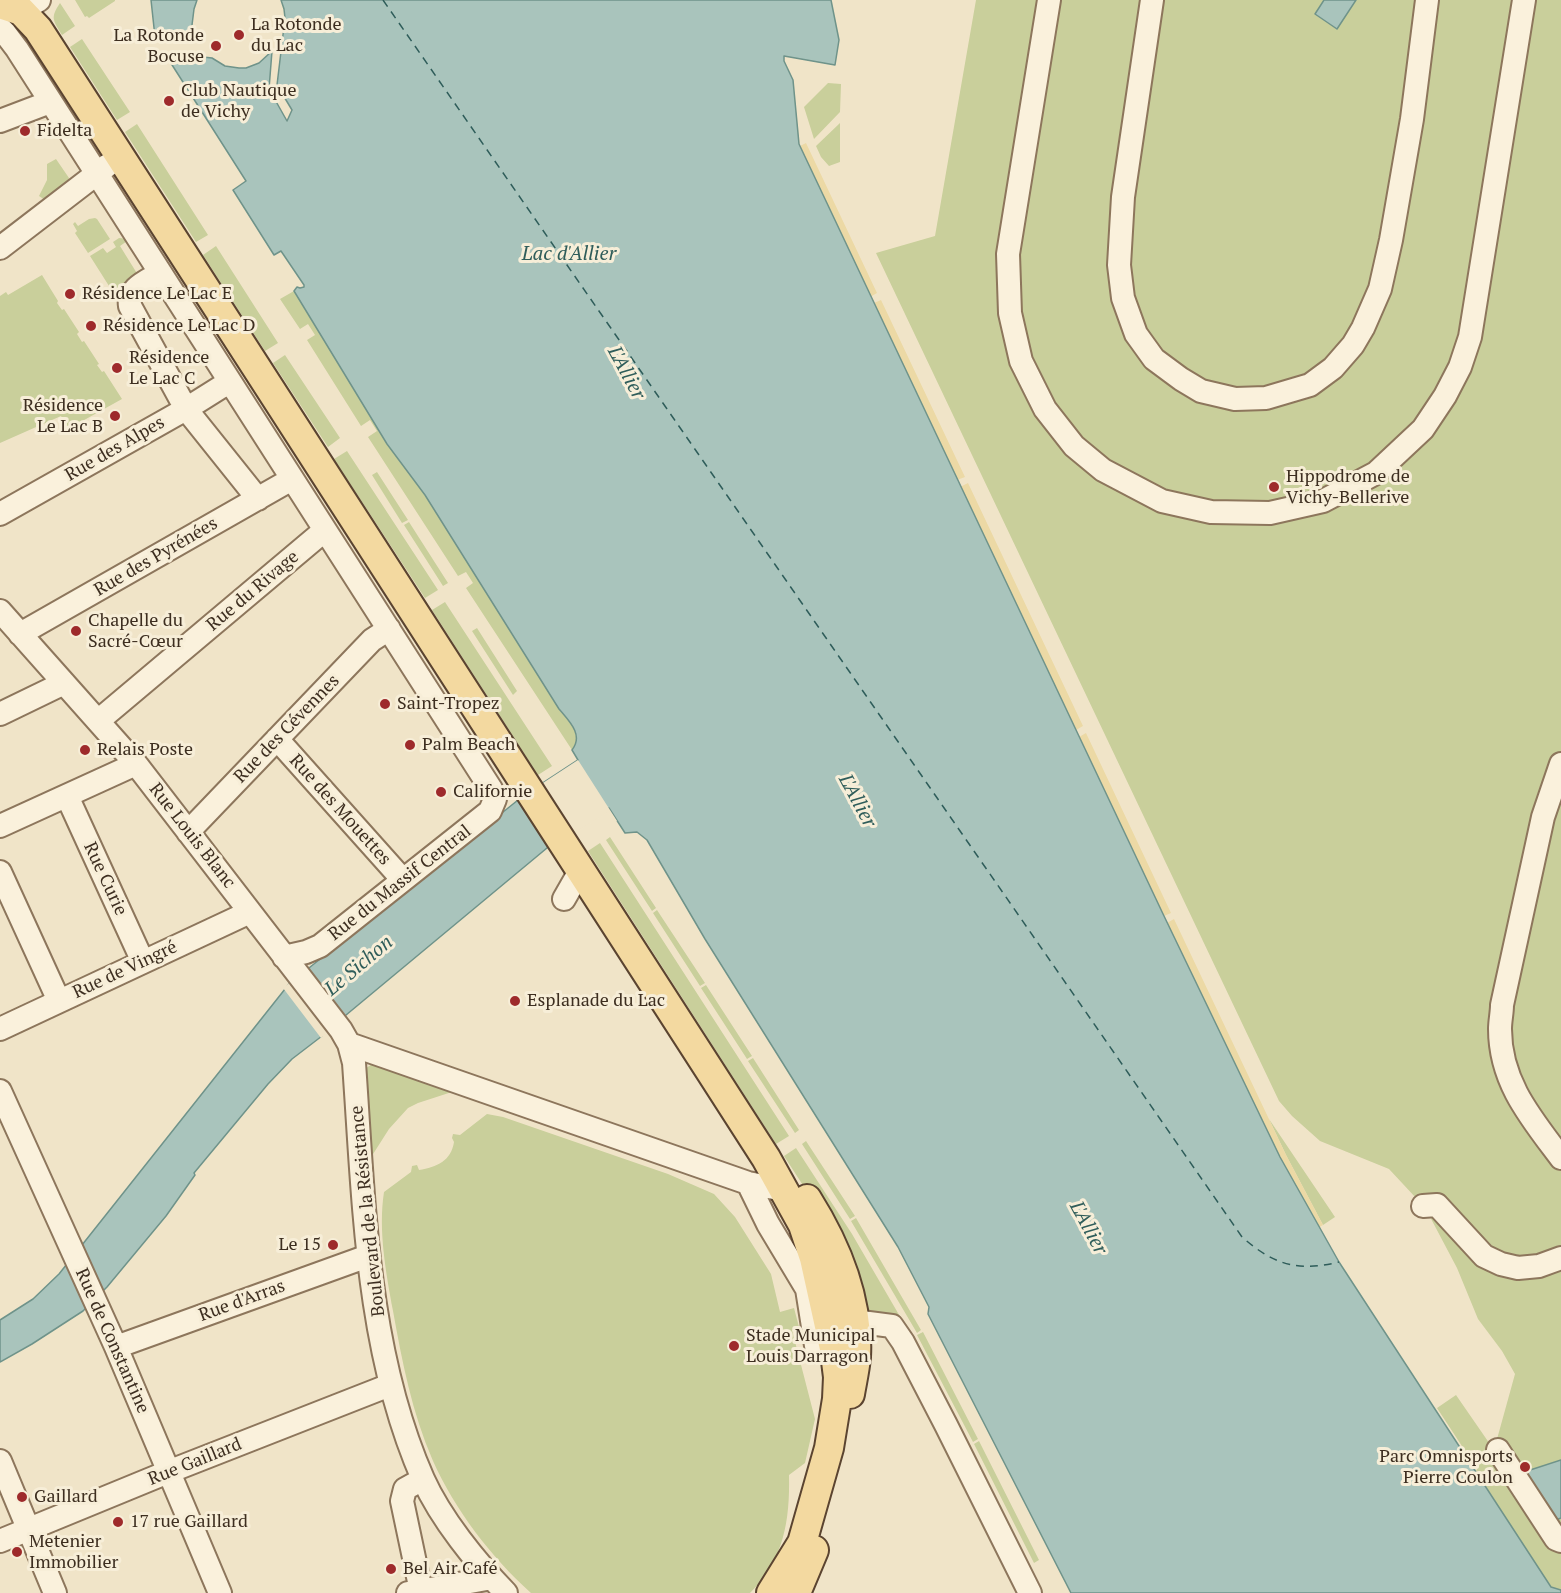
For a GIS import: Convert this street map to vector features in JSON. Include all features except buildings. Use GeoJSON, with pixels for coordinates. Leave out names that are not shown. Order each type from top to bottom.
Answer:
{"type":"FeatureCollection","features":[{"type":"Feature","properties":{"kind":"main road"},"geometry":{"type":"LineString","coordinates":[[20,8],[38,29],[126,154],[578,859],[783,1188],[803,1225],[814,1258],[825,1348],[838,1377],[837,1399],[829,1448],[802,1544],[771,1593]]}},
{"type":"Feature","properties":{"kind":"main road"},"geometry":{"type":"LineString","coordinates":[[578,859],[820,1219],[836,1253],[847,1286],[855,1324],[856,1357],[841,1452],[815,1546],[796,1593]]}},
{"type":"Feature","properties":{"kind":"street"},"geometry":{"type":"LineString","coordinates":[[1049,0],[1008,254],[1010,313],[1021,361],[1045,409],[1074,446],[1103,470],[1162,501],[1211,512],[1270,513],[1323,501],[1376,473],[1423,429],[1445,396],[1460,367],[1470,336],[1524,0]]}},
{"type":"Feature","properties":{"kind":"street"},"geometry":{"type":"LineString","coordinates":[[1152,0],[1123,197],[1119,265],[1123,298],[1136,334],[1154,358],[1201,391],[1235,399],[1266,398],[1310,385],[1333,368],[1353,345],[1363,327],[1380,289],[1391,240],[1412,119],[1427,0]]}},
{"type":"Feature","properties":{"kind":"street"},"geometry":{"type":"LineString","coordinates":[[20,8],[5,33],[492,789],[506,776],[527,780]]}},
{"type":"Feature","properties":{"kind":"street"},"geometry":{"type":"LineString","coordinates":[[0,121],[50,102]]}},
{"type":"Feature","properties":{"kind":"street"},"geometry":{"type":"LineString","coordinates":[[0,248],[96,174],[126,154]]}},
{"type":"Feature","properties":{"kind":"street"},"geometry":{"type":"LineString","coordinates":[[160,273],[134,290],[129,299],[130,306],[186,409],[258,499]]}},
{"type":"Feature","properties":{"kind":"street","name":"Rue des Alpes"},"geometry":{"type":"LineString","coordinates":[[0,514],[186,409],[229,382]]}},
{"type":"Feature","properties":{"kind":"street","name":"Rue des Pyrénées"},"geometry":{"type":"LineString","coordinates":[[20,634],[292,479]]}},
{"type":"Feature","properties":{"kind":"street","name":"Rue du Rivage"},"geometry":{"type":"LineString","coordinates":[[98,721],[325,530]]}},
{"type":"Feature","properties":{"kind":"street","name":"Rue Louis Blanc"},"geometry":{"type":"LineString","coordinates":[[0,612],[136,764],[345,1037]]}},
{"type":"Feature","properties":{"kind":"street","name":"Rue des Cévennes"},"geometry":{"type":"LineString","coordinates":[[188,832],[372,640],[389,629]]}},
{"type":"Feature","properties":{"kind":"street"},"geometry":{"type":"LineString","coordinates":[[0,714],[64,683]]}},
{"type":"Feature","properties":{"kind":"street","name":"Rue des Mouettes"},"geometry":{"type":"LineString","coordinates":[[277,739],[403,880]]}},
{"type":"Feature","properties":{"kind":"street"},"geometry":{"type":"LineString","coordinates":[[0,826],[136,764]]}},
{"type":"Feature","properties":{"kind":"street"},"geometry":{"type":"LineString","coordinates":[[1561,764],[1543,817],[1502,1005],[1500,1029],[1510,1081],[1521,1104],[1561,1158]]}},
{"type":"Feature","properties":{"kind":"street","name":"Rue du Massif Central"},"geometry":{"type":"LineString","coordinates":[[284,957],[320,946],[490,811],[495,799],[492,789]]}},
{"type":"Feature","properties":{"kind":"street","name":"Rue Curie"},"geometry":{"type":"LineString","coordinates":[[67,795],[143,962]]}},
{"type":"Feature","properties":{"kind":"street"},"geometry":{"type":"LineString","coordinates":[[564,899],[578,859]]}},
{"type":"Feature","properties":{"kind":"street"},"geometry":{"type":"LineString","coordinates":[[0,872],[59,1001]]}},
{"type":"Feature","properties":{"kind":"street","name":"Rue de Vingré"},"geometry":{"type":"LineString","coordinates":[[0,1029],[250,912]]}},
{"type":"Feature","properties":{"kind":"street"},"geometry":{"type":"LineString","coordinates":[[345,1037],[748,1183],[783,1188]]}},
{"type":"Feature","properties":{"kind":"street","name":"Boulevard de la Résistance"},"geometry":{"type":"LineString","coordinates":[[345,1037],[354,1063],[368,1256],[384,1360],[395,1404],[423,1479],[433,1498],[456,1533],[499,1586]]}},
{"type":"Feature","properties":{"kind":"street","name":"Rue de Constantine"},"geometry":{"type":"LineString","coordinates":[[0,1091],[116,1347],[220,1593]]}},
{"type":"Feature","properties":{"kind":"street"},"geometry":{"type":"LineString","coordinates":[[748,1183],[768,1224],[807,1289],[825,1348],[843,1331],[861,1322],[892,1326],[903,1342],[946,1425],[1030,1593]]}},
{"type":"Feature","properties":{"kind":"street"},"geometry":{"type":"LineString","coordinates":[[1423,1206],[1437,1205],[1484,1256],[1501,1264],[1518,1268],[1539,1266],[1561,1258]]}},
{"type":"Feature","properties":{"kind":"street","name":"Rue d'Arras"},"geometry":{"type":"LineString","coordinates":[[116,1347],[368,1256]]}},
{"type":"Feature","properties":{"kind":"street","name":"Rue Gaillard"},"geometry":{"type":"LineString","coordinates":[[0,1541],[390,1384]]}},
{"type":"Feature","properties":{"kind":"street"},"geometry":{"type":"LineString","coordinates":[[1498,1450],[1558,1540]]}},
{"type":"Feature","properties":{"kind":"street"},"geometry":{"type":"LineString","coordinates":[[0,1461],[55,1593]]}},
{"type":"Feature","properties":{"kind":"street"},"geometry":{"type":"LineString","coordinates":[[423,1479],[405,1490],[402,1501],[414,1592],[499,1586]]}},
{"type":"Feature","properties":{"kind":"green space"},"geometry":{"type":"Polygon","coordinates":[[[75,0],[115,1],[89,18],[85,17],[75,0]]]}},
{"type":"Feature","properties":{"kind":"green space","name":"Hippodrome de Vichy-Bellerive"},"geometry":{"type":"Polygon","coordinates":[[[976,0],[1561,0],[1561,1590],[1551,1587],[1437,1408],[1456,1395],[1494,1450],[1515,1374],[1502,1351],[1478,1319],[1457,1268],[1429,1215],[1416,1198],[1389,1169],[1320,1141],[1279,1101],[876,253],[935,236],[976,0]]]}},
{"type":"Feature","properties":{"kind":"green space"},"geometry":{"type":"Polygon","coordinates":[[[60,3],[75,26],[62,35],[54,19],[60,3]]]}},
{"type":"Feature","properties":{"kind":"green space"},"geometry":{"type":"Polygon","coordinates":[[[82,39],[130,112],[117,120],[70,47],[82,39]]]}},
{"type":"Feature","properties":{"kind":"green space"},"geometry":{"type":"Polygon","coordinates":[[[828,83],[841,84],[840,112],[814,139],[804,107],[828,83]]]}},
{"type":"Feature","properties":{"kind":"green space"},"geometry":{"type":"Polygon","coordinates":[[[840,123],[840,162],[829,166],[821,157],[816,146],[840,123]]]}},
{"type":"Feature","properties":{"kind":"green space"},"geometry":{"type":"Polygon","coordinates":[[[137,124],[208,235],[196,242],[125,132],[137,124]]]}},
{"type":"Feature","properties":{"kind":"green space"},"geometry":{"type":"Polygon","coordinates":[[[56,159],[69,178],[45,200],[39,196],[47,180],[47,164],[56,159]]]}},
{"type":"Feature","properties":{"kind":"green space"},"geometry":{"type":"Polygon","coordinates":[[[95,218],[110,239],[88,253],[75,233],[77,231],[73,224],[75,222],[78,226],[95,218]]]}},
{"type":"Feature","properties":{"kind":"green space"},"geometry":{"type":"Polygon","coordinates":[[[119,238],[130,239],[120,246],[138,275],[126,290],[116,297],[90,256],[103,248],[107,253],[116,247],[113,242],[119,238]]]}},
{"type":"Feature","properties":{"kind":"green space"},"geometry":{"type":"Polygon","coordinates":[[[216,246],[278,343],[265,351],[203,255],[216,246]]]}},
{"type":"Feature","properties":{"kind":"green space"},"geometry":{"type":"Polygon","coordinates":[[[42,275],[58,301],[57,303],[62,310],[64,309],[79,332],[77,334],[82,342],[84,341],[99,364],[97,365],[102,372],[104,371],[122,399],[68,429],[61,416],[0,443],[0,296],[6,292],[8,295],[42,275]]]}},
{"type":"Feature","properties":{"kind":"green space"},"geometry":{"type":"Polygon","coordinates":[[[294,291],[387,444],[425,495],[559,709],[571,723],[576,734],[572,750],[466,588],[473,583],[466,572],[458,576],[368,437],[377,431],[370,420],[361,426],[307,340],[315,335],[308,324],[300,329],[280,299],[294,291]]]}},
{"type":"Feature","properties":{"kind":"green space"},"geometry":{"type":"Polygon","coordinates":[[[285,355],[340,438],[328,447],[273,363],[285,355]]]}},
{"type":"Feature","properties":{"kind":"green space"},"geometry":{"type":"Polygon","coordinates":[[[347,451],[438,590],[425,598],[334,459],[347,451]]]}},
{"type":"Feature","properties":{"kind":"green space"},"geometry":{"type":"Polygon","coordinates":[[[377,472],[408,520],[402,523],[372,475],[377,472]]]}},
{"type":"Feature","properties":{"kind":"green space"},"geometry":{"type":"Polygon","coordinates":[[[409,522],[448,583],[443,586],[404,525],[409,522]]]}},
{"type":"Feature","properties":{"kind":"green space"},"geometry":{"type":"Polygon","coordinates":[[[445,602],[552,766],[538,775],[432,610],[445,602]]]}},
{"type":"Feature","properties":{"kind":"green space"},"geometry":{"type":"Polygon","coordinates":[[[477,628],[517,691],[513,695],[472,631],[477,628]]]}},
{"type":"Feature","properties":{"kind":"green space"},"geometry":{"type":"Polygon","coordinates":[[[610,837],[656,908],[652,911],[606,840],[610,837]]]}},
{"type":"Feature","properties":{"kind":"green space"},"geometry":{"type":"Polygon","coordinates":[[[600,843],[789,1136],[776,1144],[588,851],[600,843]]]}},
{"type":"Feature","properties":{"kind":"green space"},"geometry":{"type":"Polygon","coordinates":[[[657,910],[705,983],[700,986],[653,913],[657,910]]]}},
{"type":"Feature","properties":{"kind":"green space"},"geometry":{"type":"Polygon","coordinates":[[[706,985],[752,1056],[747,1059],[701,988],[706,985]]]}},
{"type":"Feature","properties":{"kind":"green space"},"geometry":{"type":"Polygon","coordinates":[[[753,1058],[799,1130],[795,1133],[748,1061],[753,1058]]]}},
{"type":"Feature","properties":{"kind":"green space"},"geometry":{"type":"Polygon","coordinates":[[[374,1063],[458,1090],[408,1108],[389,1129],[368,1162],[360,1075],[374,1063]]]}},
{"type":"Feature","properties":{"kind":"green space"},"geometry":{"type":"Polygon","coordinates":[[[487,1114],[503,1117],[668,1174],[714,1194],[735,1217],[771,1274],[780,1312],[794,1308],[799,1327],[792,1330],[815,1419],[805,1463],[789,1475],[786,1523],[778,1553],[771,1567],[750,1593],[531,1593],[475,1532],[442,1479],[419,1424],[400,1349],[384,1252],[382,1207],[384,1192],[411,1172],[412,1166],[417,1165],[419,1170],[442,1162],[452,1149],[453,1134],[460,1135],[487,1114]]]}},
{"type":"Feature","properties":{"kind":"green space"},"geometry":{"type":"Polygon","coordinates":[[[1269,1119],[1335,1217],[1323,1225],[1286,1155],[1269,1119]]]}},
{"type":"Feature","properties":{"kind":"green space"},"geometry":{"type":"Polygon","coordinates":[[[806,1141],[855,1216],[850,1219],[802,1144],[806,1141]]]}},
{"type":"Feature","properties":{"kind":"green space"},"geometry":{"type":"Polygon","coordinates":[[[796,1148],[852,1234],[909,1332],[864,1312],[828,1224],[784,1156],[796,1148]]]}},
{"type":"Feature","properties":{"kind":"green space"},"geometry":{"type":"Polygon","coordinates":[[[856,1218],[921,1330],[917,1333],[851,1221],[856,1218]]]}},
{"type":"Feature","properties":{"kind":"green space"},"geometry":{"type":"Polygon","coordinates":[[[923,1332],[978,1439],[973,1442],[917,1335],[923,1332]]]}},
{"type":"Feature","properties":{"kind":"green space"},"geometry":{"type":"Polygon","coordinates":[[[979,1441],[1039,1560],[1034,1563],[974,1444],[979,1441]]]}},
{"type":"Feature","properties":{"kind":"sand"},"geometry":{"type":"Polygon","coordinates":[[[806,143],[877,293],[870,297],[800,146],[806,143]]]}},
{"type":"Feature","properties":{"kind":"sand"},"geometry":{"type":"Polygon","coordinates":[[[881,300],[965,477],[957,480],[874,303],[881,300]]]}},
{"type":"Feature","properties":{"kind":"sand"},"geometry":{"type":"Polygon","coordinates":[[[968,483],[1083,726],[1076,730],[960,487],[968,483]]]}},
{"type":"Feature","properties":{"kind":"sand"},"geometry":{"type":"Polygon","coordinates":[[[1086,733],[1171,913],[1164,916],[1079,737],[1086,733]]]}},
{"type":"Feature","properties":{"kind":"sand"},"geometry":{"type":"Polygon","coordinates":[[[1174,919],[1286,1155],[1323,1225],[1318,1228],[1280,1157],[1167,923],[1174,919]]]}},
{"type":"Feature","properties":{"kind":"water"},"geometry":{"type":"Polygon","coordinates":[[[151,0],[197,0],[190,41],[155,37],[151,0]]]}},
{"type":"Feature","properties":{"kind":"water","name":"Lac d'Allier"},"geometry":{"type":"Polygon","coordinates":[[[281,0],[831,0],[839,40],[835,65],[784,56],[793,80],[799,144],[1280,1157],[1339,1262],[1551,1587],[1561,1590],[1561,1593],[1071,1593],[928,1314],[929,1307],[898,1247],[705,939],[647,840],[637,832],[625,833],[609,808],[553,843],[292,1059],[268,1084],[194,1173],[195,1175],[166,1216],[107,1287],[83,1311],[0,1362],[0,1320],[33,1299],[59,1274],[289,984],[523,796],[578,760],[572,750],[576,739],[574,728],[559,709],[425,495],[387,444],[294,291],[297,287],[304,287],[304,285],[281,251],[274,255],[233,190],[246,181],[167,57],[168,53],[212,58],[225,66],[246,68],[259,63],[272,51],[269,89],[287,121],[292,110],[277,85],[285,18],[281,0]]]}},
{"type":"Feature","properties":{"kind":"water"},"geometry":{"type":"Polygon","coordinates":[[[1324,0],[1356,0],[1337,29],[1315,14],[1324,0]]]}},
{"type":"Feature","properties":{"kind":"water"},"geometry":{"type":"Polygon","coordinates":[[[1561,1460],[1561,1518],[1556,1520],[1524,1472],[1561,1460]]]}},
{"type":"Feature","properties":{"kind":"pier"},"geometry":{"type":"Polygon","coordinates":[[[578,760],[617,821],[615,822],[608,812],[555,845],[523,796],[578,760]]]}},
{"type":"Feature","properties":{"kind":"pier"},"geometry":{"type":"Polygon","coordinates":[[[309,968],[347,1017],[321,1038],[283,988],[309,968]]]}},
{"type":"Feature","properties":{"kind":"ferry route"},"geometry":{"type":"LineString","coordinates":[[383,0],[1242,1237],[1265,1254],[1287,1264],[1311,1266],[1339,1262]]}},
{"type":"Feature","properties":{"kind":"place","name":"La Rotonde du Lac"},"geometry":{"type":"Point","coordinates":[239,35]}},
{"type":"Feature","properties":{"kind":"place","name":"La Rotonde Bocuse"},"geometry":{"type":"Point","coordinates":[216,46]}},
{"type":"Feature","properties":{"kind":"place","name":"Club Nautique de Vichy"},"geometry":{"type":"Point","coordinates":[169,101]}},
{"type":"Feature","properties":{"kind":"place","name":"Fidelta"},"geometry":{"type":"Point","coordinates":[25,131]}},
{"type":"Feature","properties":{"kind":"place","name":"Résidence Le Lac E"},"geometry":{"type":"Point","coordinates":[70,294]}},
{"type":"Feature","properties":{"kind":"place","name":"Résidence Le Lac D"},"geometry":{"type":"Point","coordinates":[91,326]}},
{"type":"Feature","properties":{"kind":"place","name":"Résidence Le Lac C"},"geometry":{"type":"Point","coordinates":[117,368]}},
{"type":"Feature","properties":{"kind":"place","name":"Résidence Le Lac B"},"geometry":{"type":"Point","coordinates":[115,416]}},
{"type":"Feature","properties":{"kind":"place","name":"Hippodrome de Vichy-Bellerive"},"geometry":{"type":"Point","coordinates":[1274,487]}},
{"type":"Feature","properties":{"kind":"place","name":"Chapelle du Sacré-Cœur"},"geometry":{"type":"Point","coordinates":[76,631]}},
{"type":"Feature","properties":{"kind":"place","name":"Saint-Tropez"},"geometry":{"type":"Point","coordinates":[385,704]}},
{"type":"Feature","properties":{"kind":"place","name":"Palm Beach"},"geometry":{"type":"Point","coordinates":[410,745]}},
{"type":"Feature","properties":{"kind":"place","name":"Relais Poste"},"geometry":{"type":"Point","coordinates":[85,750]}},
{"type":"Feature","properties":{"kind":"place","name":"Californie"},"geometry":{"type":"Point","coordinates":[441,792]}},
{"type":"Feature","properties":{"kind":"place","name":"Esplanade du Lac"},"geometry":{"type":"Point","coordinates":[515,1001]}},
{"type":"Feature","properties":{"kind":"place","name":"Le 15"},"geometry":{"type":"Point","coordinates":[333,1245]}},
{"type":"Feature","properties":{"kind":"place","name":"Stade Municipal Louis Darragon"},"geometry":{"type":"Point","coordinates":[734,1346]}},
{"type":"Feature","properties":{"kind":"place","name":"Parc Omnisports Pierre Coulon"},"geometry":{"type":"Point","coordinates":[1525,1467]}},
{"type":"Feature","properties":{"kind":"place","name":"Gaillard"},"geometry":{"type":"Point","coordinates":[22,1497]}},
{"type":"Feature","properties":{"kind":"place","name":"17 rue Gaillard"},"geometry":{"type":"Point","coordinates":[118,1522]}},
{"type":"Feature","properties":{"kind":"place","name":"Metenier Immobilier"},"geometry":{"type":"Point","coordinates":[17,1552]}},
{"type":"Feature","properties":{"kind":"place","name":"Bel Air Café"},"geometry":{"type":"Point","coordinates":[391,1569]}},
{"type":"Feature","properties":{"kind":"water label","name":"L'Allier"},"geometry":{"type":"Point","coordinates":[626,373]}},
{"type":"Feature","properties":{"kind":"water label","name":"L'Allier"},"geometry":{"type":"Point","coordinates":[857,801]}},
{"type":"Feature","properties":{"kind":"water label","name":"Le Sichon"},"geometry":{"type":"Point","coordinates":[359,966]}},
{"type":"Feature","properties":{"kind":"water label","name":"L'Allier"},"geometry":{"type":"Point","coordinates":[1088,1228]}}]}
